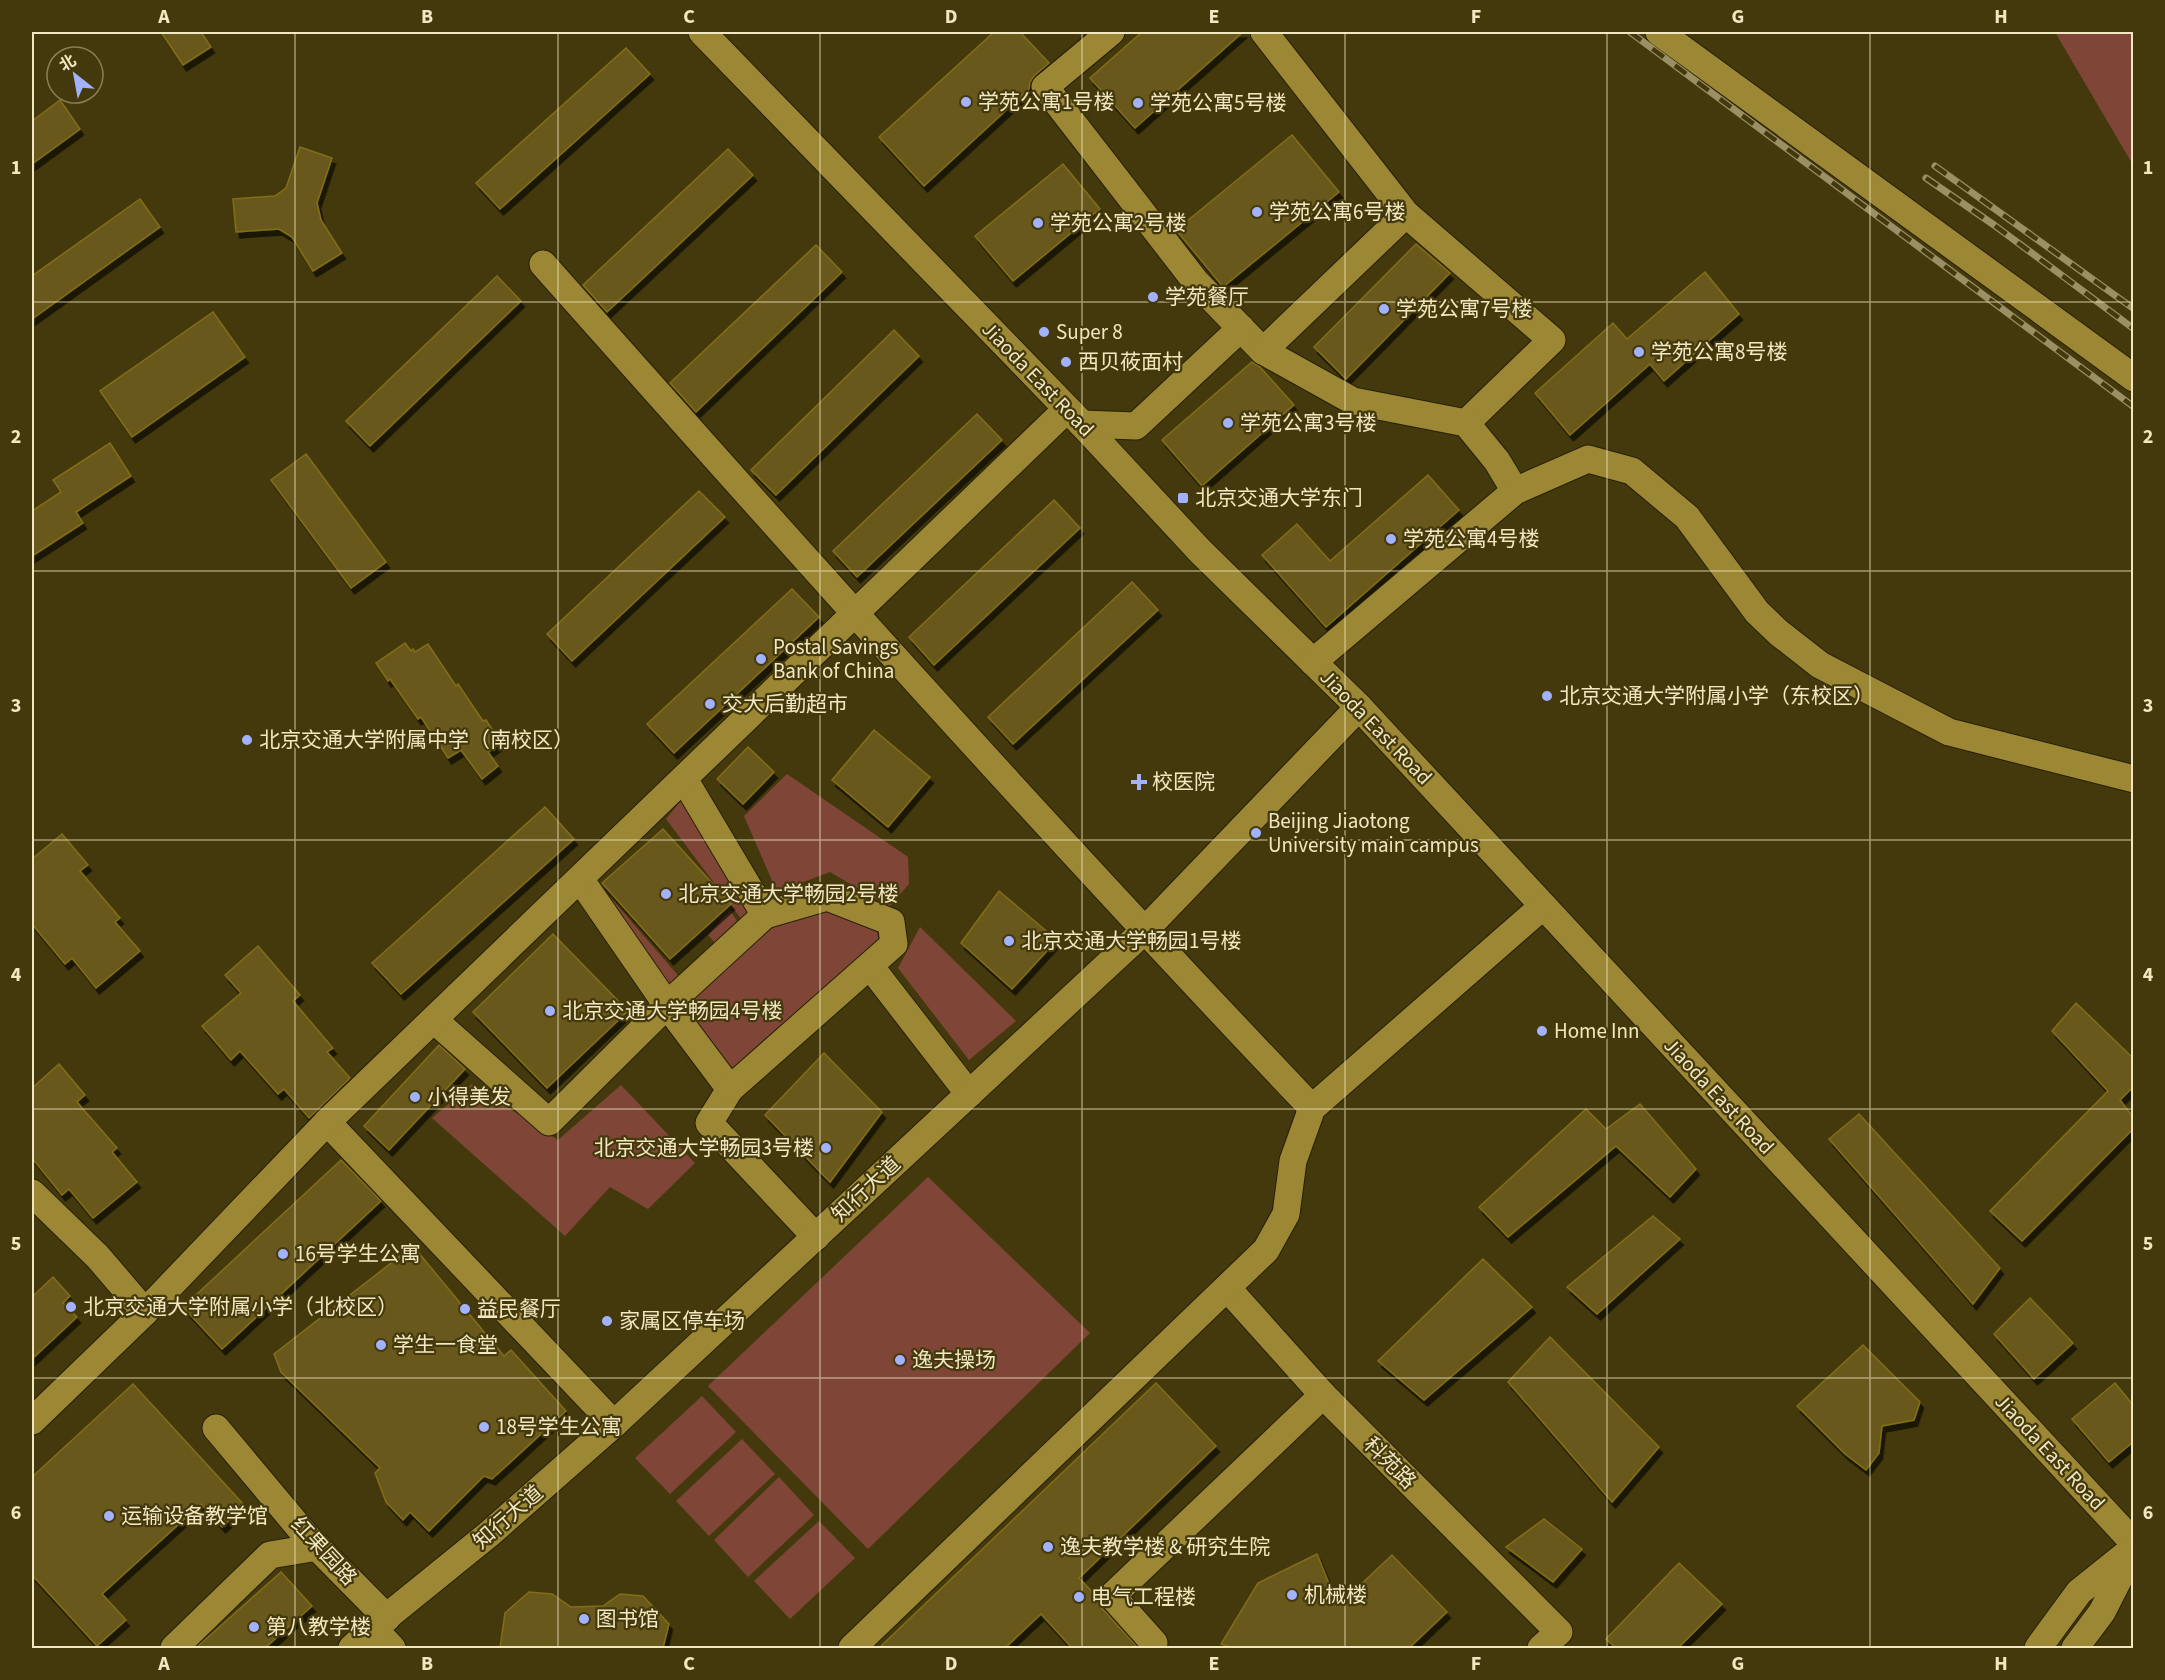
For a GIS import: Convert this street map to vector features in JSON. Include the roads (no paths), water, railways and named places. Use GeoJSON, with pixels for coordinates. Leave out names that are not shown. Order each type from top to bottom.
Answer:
{"type":"FeatureCollection","features":[{"type":"Feature","properties":{"kind":"street","name":"Jiaoda East Road"},"geometry":{"type":"LineString","coordinates":[[702,32],[1075,417],[1200,551],[1359,707],[2133,1543]]}},
{"type":"Feature","properties":{"kind":"street"},"geometry":{"type":"LineString","coordinates":[[1111,32],[1045,87],[1196,282],[1263,351],[1353,401],[1466,423],[1497,462],[1515,491]]}},
{"type":"Feature","properties":{"kind":"street"},"geometry":{"type":"LineString","coordinates":[[1264,32],[1406,214],[1552,340],[1466,423]]}},
{"type":"Feature","properties":{"kind":"street"},"geometry":{"type":"LineString","coordinates":[[1659,32],[2133,378]]}},
{"type":"Feature","properties":{"kind":"street"},"geometry":{"type":"LineString","coordinates":[[1263,351],[1406,214]]}},
{"type":"Feature","properties":{"kind":"street"},"geometry":{"type":"LineString","coordinates":[[543,264],[854,613],[1144,932],[1312,1108]]}},
{"type":"Feature","properties":{"kind":"street"},"geometry":{"type":"LineString","coordinates":[[32,1420],[145,1312],[327,1122],[854,613],[1075,417],[1136,426],[1241,328]]}},
{"type":"Feature","properties":{"kind":"street"},"geometry":{"type":"LineString","coordinates":[[1313,662],[1515,491],[1588,459],[1632,471],[1687,517],[1757,612],[1779,633],[1820,665],[1949,732],[2133,779]]}},
{"type":"Feature","properties":{"kind":"street","name":"知行大道"},"geometry":{"type":"LineString","coordinates":[[352,1648],[489,1534],[614,1424],[1144,932],[1359,707]]}},
{"type":"Feature","properties":{"kind":"street"},"geometry":{"type":"LineString","coordinates":[[684,779],[765,915]]}},
{"type":"Feature","properties":{"kind":"street"},"geometry":{"type":"LineString","coordinates":[[580,879],[667,1005],[730,1089]]}},
{"type":"Feature","properties":{"kind":"street"},"geometry":{"type":"LineString","coordinates":[[434,1020],[549,1122],[667,1005],[765,915],[827,897],[891,922],[894,944],[730,1089],[709,1123],[816,1237]]}},
{"type":"Feature","properties":{"kind":"street"},"geometry":{"type":"LineString","coordinates":[[852,1648],[1266,1250],[1286,1214],[1293,1161],[1312,1108],[1543,906]]}},
{"type":"Feature","properties":{"kind":"street"},"geometry":{"type":"LineString","coordinates":[[870,966],[969,1094]]}},
{"type":"Feature","properties":{"kind":"street"},"geometry":{"type":"LineString","coordinates":[[327,1122],[614,1424]]}},
{"type":"Feature","properties":{"kind":"street"},"geometry":{"type":"LineString","coordinates":[[32,1194],[98,1257],[145,1312]]}},
{"type":"Feature","properties":{"kind":"street","name":"科苑路"},"geometry":{"type":"LineString","coordinates":[[1228,1289],[1550,1640]]}},
{"type":"Feature","properties":{"kind":"street"},"geometry":{"type":"LineString","coordinates":[[1154,1647],[1112,1596],[1323,1395]]}},
{"type":"Feature","properties":{"kind":"street","name":"红果园路"},"geometry":{"type":"LineString","coordinates":[[216,1428],[380,1623],[392,1648]]}},
{"type":"Feature","properties":{"kind":"street"},"geometry":{"type":"LineString","coordinates":[[174,1648],[270,1555],[318,1547]]}},
{"type":"Feature","properties":{"kind":"street"},"geometry":{"type":"LineString","coordinates":[[2038,1648],[2079,1592],[2133,1549]]}},
{"type":"Feature","properties":{"kind":"street"},"geometry":{"type":"LineString","coordinates":[[2075,1648],[2102,1612],[2133,1549]]}},
{"type":"Feature","properties":{"kind":"railway"},"geometry":{"type":"LineString","coordinates":[[1630,32],[2134,407]]}},
{"type":"Feature","properties":{"kind":"railway"},"geometry":{"type":"LineString","coordinates":[[1935,166],[2134,309]]}},
{"type":"Feature","properties":{"kind":"railway"},"geometry":{"type":"LineString","coordinates":[[1926,178],[1994,225],[2134,329]]}},
{"type":"Feature","properties":{"kind":"place","name":"学苑公寓1号楼"},"geometry":{"type":"Point","coordinates":[966,102]}},
{"type":"Feature","properties":{"kind":"place","name":"学苑公寓5号楼"},"geometry":{"type":"Point","coordinates":[1138,103]}},
{"type":"Feature","properties":{"kind":"place","name":"学苑公寓6号楼"},"geometry":{"type":"Point","coordinates":[1257,212]}},
{"type":"Feature","properties":{"kind":"place","name":"学苑公寓2号楼"},"geometry":{"type":"Point","coordinates":[1038,223]}},
{"type":"Feature","properties":{"kind":"place","name":"学苑餐厅"},"geometry":{"type":"Point","coordinates":[1153,297]}},
{"type":"Feature","properties":{"kind":"place","name":"学苑公寓7号楼"},"geometry":{"type":"Point","coordinates":[1384,309]}},
{"type":"Feature","properties":{"kind":"place","name":"Super 8"},"geometry":{"type":"Point","coordinates":[1044,332]}},
{"type":"Feature","properties":{"kind":"place","name":"学苑公寓8号楼"},"geometry":{"type":"Point","coordinates":[1639,352]}},
{"type":"Feature","properties":{"kind":"place","name":"西贝莜面村"},"geometry":{"type":"Point","coordinates":[1066,362]}},
{"type":"Feature","properties":{"kind":"place","name":"学苑公寓3号楼"},"geometry":{"type":"Point","coordinates":[1228,423]}},
{"type":"Feature","properties":{"kind":"place","name":"北京交通大学东门"},"geometry":{"type":"Point","coordinates":[1183,498]}},
{"type":"Feature","properties":{"kind":"place","name":"学苑公寓4号楼"},"geometry":{"type":"Point","coordinates":[1391,539]}},
{"type":"Feature","properties":{"kind":"place","name":"Postal Savings Bank of China"},"geometry":{"type":"Point","coordinates":[761,659]}},
{"type":"Feature","properties":{"kind":"place","name":"北京交通大学附属小学（东校区）"},"geometry":{"type":"Point","coordinates":[1547,696]}},
{"type":"Feature","properties":{"kind":"place","name":"交大后勤超市"},"geometry":{"type":"Point","coordinates":[710,704]}},
{"type":"Feature","properties":{"kind":"place","name":"北京交通大学附属中学（南校区）"},"geometry":{"type":"Point","coordinates":[247,740]}},
{"type":"Feature","properties":{"kind":"place","name":"校医院"},"geometry":{"type":"Point","coordinates":[1139,782]}},
{"type":"Feature","properties":{"kind":"place","name":"Beijing Jiaotong University main campus"},"geometry":{"type":"Point","coordinates":[1256,833]}},
{"type":"Feature","properties":{"kind":"place","name":"北京交通大学畅园2号楼"},"geometry":{"type":"Point","coordinates":[666,894]}},
{"type":"Feature","properties":{"kind":"place","name":"北京交通大学畅园1号楼"},"geometry":{"type":"Point","coordinates":[1009,941]}},
{"type":"Feature","properties":{"kind":"place","name":"北京交通大学畅园4号楼"},"geometry":{"type":"Point","coordinates":[550,1011]}},
{"type":"Feature","properties":{"kind":"place","name":"Home Inn"},"geometry":{"type":"Point","coordinates":[1542,1031]}},
{"type":"Feature","properties":{"kind":"place","name":"小得美发"},"geometry":{"type":"Point","coordinates":[415,1097]}},
{"type":"Feature","properties":{"kind":"place","name":"北京交通大学畅园3号楼"},"geometry":{"type":"Point","coordinates":[826,1148]}},
{"type":"Feature","properties":{"kind":"place","name":"16号学生公寓"},"geometry":{"type":"Point","coordinates":[283,1254]}},
{"type":"Feature","properties":{"kind":"place","name":"北京交通大学附属小学（北校区）"},"geometry":{"type":"Point","coordinates":[71,1307]}},
{"type":"Feature","properties":{"kind":"place","name":"益民餐厅"},"geometry":{"type":"Point","coordinates":[465,1309]}},
{"type":"Feature","properties":{"kind":"place","name":"家属区停车场"},"geometry":{"type":"Point","coordinates":[607,1321]}},
{"type":"Feature","properties":{"kind":"place","name":"学生一食堂"},"geometry":{"type":"Point","coordinates":[381,1345]}},
{"type":"Feature","properties":{"kind":"place","name":"逸夫操场"},"geometry":{"type":"Point","coordinates":[900,1360]}},
{"type":"Feature","properties":{"kind":"place","name":"18号学生公寓"},"geometry":{"type":"Point","coordinates":[484,1427]}},
{"type":"Feature","properties":{"kind":"place","name":"运输设备教学馆"},"geometry":{"type":"Point","coordinates":[109,1516]}},
{"type":"Feature","properties":{"kind":"place","name":"逸夫教学楼 & 研究生院"},"geometry":{"type":"Point","coordinates":[1048,1547]}},
{"type":"Feature","properties":{"kind":"place","name":"机械楼"},"geometry":{"type":"Point","coordinates":[1292,1595]}},
{"type":"Feature","properties":{"kind":"place","name":"电气工程楼"},"geometry":{"type":"Point","coordinates":[1079,1597]}},
{"type":"Feature","properties":{"kind":"place","name":"图书馆"},"geometry":{"type":"Point","coordinates":[584,1619]}},
{"type":"Feature","properties":{"kind":"place","name":"第八教学楼"},"geometry":{"type":"Point","coordinates":[254,1627]}}]}
